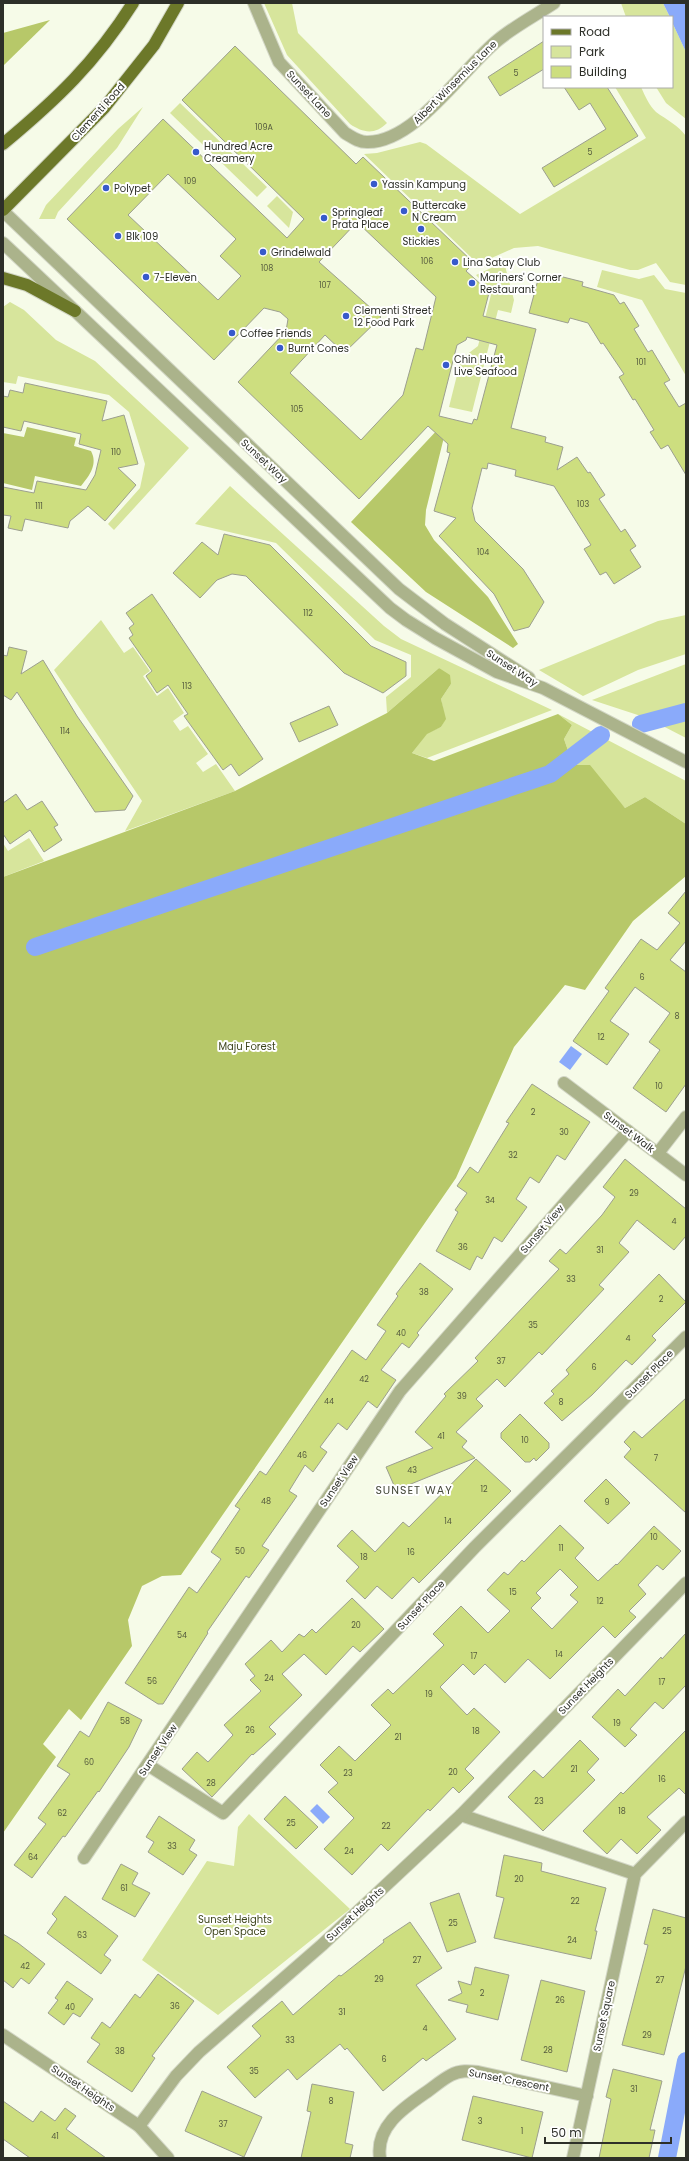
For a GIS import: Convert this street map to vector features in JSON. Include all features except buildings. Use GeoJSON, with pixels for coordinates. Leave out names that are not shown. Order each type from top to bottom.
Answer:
{"type":"FeatureCollection","features":[{"type":"Feature","properties":{"kind":"main road"},"geometry":{"type":"LineString","coordinates":[[3,144],[50,104],[87,67],[115,32],[133,3]]}},
{"type":"Feature","properties":{"kind":"main road","name":"Clementi Road"},"geometry":{"type":"LineString","coordinates":[[3,210],[104,108],[154,46],[178,3]]}},
{"type":"Feature","properties":{"kind":"main road"},"geometry":{"type":"LineString","coordinates":[[3,278],[27,285],[75,311]]}},
{"type":"Feature","properties":{"kind":"street","name":"Sunset Lane"},"geometry":{"type":"LineString","coordinates":[[254,3],[279,62],[345,132],[355,140],[366,142],[396,134]]}},
{"type":"Feature","properties":{"kind":"street","name":"Albert Winsemius Lane"},"geometry":{"type":"LineString","coordinates":[[396,134],[412,126],[498,40],[554,3]]}},
{"type":"Feature","properties":{"kind":"street","name":"Sunset Way"},"geometry":{"type":"LineString","coordinates":[[3,210],[399,589],[444,624],[509,664],[543,688]]}},
{"type":"Feature","properties":{"kind":"street","name":"Sunset Way"},"geometry":{"type":"LineString","coordinates":[[3,243],[390,608],[435,638],[484,665],[543,688],[686,762]]}},
{"type":"Feature","properties":{"kind":"street","name":"Sunset Walk"},"geometry":{"type":"LineString","coordinates":[[564,1083],[658,1153],[686,1117]]}},
{"type":"Feature","properties":{"kind":"street","name":"Sunset View"},"geometry":{"type":"LineString","coordinates":[[84,1858],[400,1391],[628,1131]]}},
{"type":"Feature","properties":{"kind":"street"},"geometry":{"type":"LineString","coordinates":[[658,1153],[686,1175]]}},
{"type":"Feature","properties":{"kind":"street","name":"Sunset Place"},"geometry":{"type":"LineString","coordinates":[[148,1765],[223,1813],[475,1547],[686,1337]]}},
{"type":"Feature","properties":{"kind":"street","name":"Sunset Heights"},"geometry":{"type":"LineString","coordinates":[[3,2035],[139,2126],[176,2076],[199,2052],[322,1945],[461,1815],[686,1583]]}},
{"type":"Feature","properties":{"kind":"street"},"geometry":{"type":"LineString","coordinates":[[461,1815],[635,1874],[686,1822]]}},
{"type":"Feature","properties":{"kind":"street","name":"Sunset Square"},"geometry":{"type":"LineString","coordinates":[[573,2158],[635,1874]]}},
{"type":"Feature","properties":{"kind":"street","name":"Sunset Crescent"},"geometry":{"type":"LineString","coordinates":[[380,2158],[380,2139],[388,2126],[402,2109],[451,2075],[464,2071],[478,2072],[587,2096]]}},
{"type":"Feature","properties":{"kind":"street"},"geometry":{"type":"LineString","coordinates":[[139,2126],[168,2158]]}},
{"type":"Feature","properties":{"kind":"green space"},"geometry":{"type":"Polygon","coordinates":[[[264,3],[292,3],[298,33],[387,123],[373,131],[364,131],[350,124],[287,55],[264,3]]]}},
{"type":"Feature","properties":{"kind":"green space"},"geometry":{"type":"Polygon","coordinates":[[[621,3],[663,3],[670,16],[626,16],[621,3]]]}},
{"type":"Feature","properties":{"kind":"green space"},"geometry":{"type":"Polygon","coordinates":[[[50,20],[3,66],[3,33],[50,20]]]}},
{"type":"Feature","properties":{"kind":"green space"},"geometry":{"type":"Polygon","coordinates":[[[673,24],[686,52],[686,119],[666,103],[657,88],[673,88],[673,24]]]}},
{"type":"Feature","properties":{"kind":"green space"},"geometry":{"type":"Polygon","coordinates":[[[616,88],[642,88],[649,103],[656,112],[676,126],[686,136],[686,285],[670,282],[656,263],[638,270],[630,270],[538,246],[514,248],[478,264],[364,154],[377,153],[420,142],[426,144],[520,214],[646,138],[616,88]]]}},
{"type":"Feature","properties":{"kind":"green space"},"geometry":{"type":"Polygon","coordinates":[[[180,103],[267,187],[257,197],[170,113],[180,103]]]}},
{"type":"Feature","properties":{"kind":"green space"},"geometry":{"type":"Polygon","coordinates":[[[143,107],[117,148],[58,212],[55,219],[39,219],[46,205],[118,129],[143,107]]]}},
{"type":"Feature","properties":{"kind":"green space"},"geometry":{"type":"Polygon","coordinates":[[[277,196],[293,212],[289,228],[267,206],[277,196]]]}},
{"type":"Feature","properties":{"kind":"green space"},"geometry":{"type":"Polygon","coordinates":[[[504,262],[514,300],[511,313],[498,310],[472,412],[449,407],[461,359],[478,346],[493,287],[485,285],[476,275],[504,262]]]}},
{"type":"Feature","properties":{"kind":"green space"},"geometry":{"type":"Polygon","coordinates":[[[602,270],[639,279],[654,275],[665,289],[686,293],[686,376],[642,300],[597,287],[602,270]]]}},
{"type":"Feature","properties":{"kind":"green space"},"geometry":{"type":"Polygon","coordinates":[[[10,302],[24,310],[56,340],[95,361],[189,448],[114,530],[108,524],[140,488],[145,464],[129,412],[109,395],[18,376],[16,384],[3,382],[3,307],[10,302]]]}},
{"type":"Feature","properties":{"kind":"green space"},"geometry":{"type":"Polygon","coordinates":[[[27,427],[76,438],[74,446],[91,451],[94,460],[92,469],[81,486],[35,476],[32,490],[3,483],[3,433],[24,437],[27,427]]]}},
{"type":"Feature","properties":{"kind":"green space"},"geometry":{"type":"Polygon","coordinates":[[[440,427],[446,429],[426,510],[425,525],[434,540],[488,597],[518,644],[513,648],[426,592],[351,522],[440,427]]]}},
{"type":"Feature","properties":{"kind":"green space"},"geometry":{"type":"Polygon","coordinates":[[[230,486],[384,626],[401,639],[552,710],[427,758],[412,753],[427,733],[441,727],[445,719],[441,699],[451,684],[439,668],[387,713],[386,697],[411,677],[411,655],[375,640],[276,543],[195,524],[230,486]]]}},
{"type":"Feature","properties":{"kind":"green space"},"geometry":{"type":"Polygon","coordinates":[[[686,615],[686,654],[638,670],[583,696],[539,670],[658,621],[686,615]]]}},
{"type":"Feature","properties":{"kind":"green space"},"geometry":{"type":"Polygon","coordinates":[[[101,620],[124,653],[133,647],[150,671],[143,676],[157,696],[168,688],[184,713],[173,721],[180,731],[188,726],[208,754],[196,763],[203,772],[216,764],[235,791],[125,831],[142,801],[54,670],[101,620]]]}},
{"type":"Feature","properties":{"kind":"green space"},"geometry":{"type":"Polygon","coordinates":[[[686,664],[686,709],[650,719],[592,700],[686,664]]]}},
{"type":"Feature","properties":{"kind":"green space","name":"Maju Forest"},"geometry":{"type":"Polygon","coordinates":[[[439,668],[450,675],[451,684],[441,699],[446,719],[441,727],[427,734],[412,753],[434,761],[558,714],[572,725],[564,739],[573,765],[590,765],[625,808],[645,797],[686,824],[686,876],[633,921],[585,990],[565,985],[514,1047],[456,1178],[181,1575],[162,1576],[142,1586],[128,1620],[132,1646],[81,1720],[69,1709],[43,1744],[56,1757],[3,1833],[3,877],[235,791],[387,713],[439,668]]]}},
{"type":"Feature","properties":{"kind":"green space"},"geometry":{"type":"Polygon","coordinates":[[[558,714],[686,781],[686,824],[645,797],[625,808],[609,791],[573,765],[564,739],[572,725],[558,714]]]}},
{"type":"Feature","properties":{"kind":"green space"},"geometry":{"type":"Polygon","coordinates":[[[686,715],[686,738],[657,723],[686,715]]]}},
{"type":"Feature","properties":{"kind":"green space"},"geometry":{"type":"Polygon","coordinates":[[[29,838],[44,861],[3,877],[3,843],[8,851],[29,838]]]}},
{"type":"Feature","properties":{"kind":"green space","name":"Sunset Heights Open Space"},"geometry":{"type":"Polygon","coordinates":[[[249,1814],[350,1909],[218,2015],[142,1960],[207,1861],[234,1866],[238,1827],[249,1814]]]}},
{"type":"Feature","properties":{"kind":"water"},"geometry":{"type":"Polygon","coordinates":[[[663,3],[686,3],[686,52],[673,24],[673,16],[670,16],[663,3]]]}},
{"type":"Feature","properties":{"kind":"water"},"geometry":{"type":"Polygon","coordinates":[[[571,1046],[582,1054],[570,1070],[559,1062],[571,1046]]]}},
{"type":"Feature","properties":{"kind":"water"},"geometry":{"type":"Polygon","coordinates":[[[317,1804],[330,1817],[323,1824],[310,1811],[317,1804]]]}},
{"type":"Feature","properties":{"kind":"waterway"},"geometry":{"type":"LineString","coordinates":[[641,724],[686,712]]}},
{"type":"Feature","properties":{"kind":"waterway"},"geometry":{"type":"LineString","coordinates":[[35,947],[550,774],[601,735]]}},
{"type":"Feature","properties":{"kind":"waterway"},"geometry":{"type":"LineString","coordinates":[[667,2158],[686,2061]]}},
{"type":"Feature","properties":{"kind":"place","name":"Hundred Acre Creamery"},"geometry":{"type":"Point","coordinates":[196,152]}},
{"type":"Feature","properties":{"kind":"place","name":"Yassin Kampung"},"geometry":{"type":"Point","coordinates":[374,184]}},
{"type":"Feature","properties":{"kind":"place","name":"Polypet"},"geometry":{"type":"Point","coordinates":[106,188]}},
{"type":"Feature","properties":{"kind":"place","name":"Buttercake N Cream"},"geometry":{"type":"Point","coordinates":[404,211]}},
{"type":"Feature","properties":{"kind":"place","name":"Springleaf Prata Place"},"geometry":{"type":"Point","coordinates":[324,218]}},
{"type":"Feature","properties":{"kind":"place","name":"Stickies"},"geometry":{"type":"Point","coordinates":[421,229]}},
{"type":"Feature","properties":{"kind":"place","name":"Blk 109"},"geometry":{"type":"Point","coordinates":[118,236]}},
{"type":"Feature","properties":{"kind":"place","name":"Grindelwald"},"geometry":{"type":"Point","coordinates":[263,252]}},
{"type":"Feature","properties":{"kind":"place","name":"Lina Satay Club"},"geometry":{"type":"Point","coordinates":[455,262]}},
{"type":"Feature","properties":{"kind":"place","name":"7-Eleven"},"geometry":{"type":"Point","coordinates":[146,277]}},
{"type":"Feature","properties":{"kind":"place","name":"Mariners' Corner Restaurant"},"geometry":{"type":"Point","coordinates":[472,283]}},
{"type":"Feature","properties":{"kind":"place","name":"Clementi Street 12 Food Park"},"geometry":{"type":"Point","coordinates":[346,316]}},
{"type":"Feature","properties":{"kind":"place","name":"Coffee Friends"},"geometry":{"type":"Point","coordinates":[232,333]}},
{"type":"Feature","properties":{"kind":"place","name":"Burnt Cones"},"geometry":{"type":"Point","coordinates":[280,348]}},
{"type":"Feature","properties":{"kind":"place","name":"Chin Huat Live Seafood"},"geometry":{"type":"Point","coordinates":[446,365]}},
{"type":"Feature","properties":{"kind":"district","name":"SUNSET WAY"},"geometry":{"type":"Point","coordinates":[414,1490]}}]}
